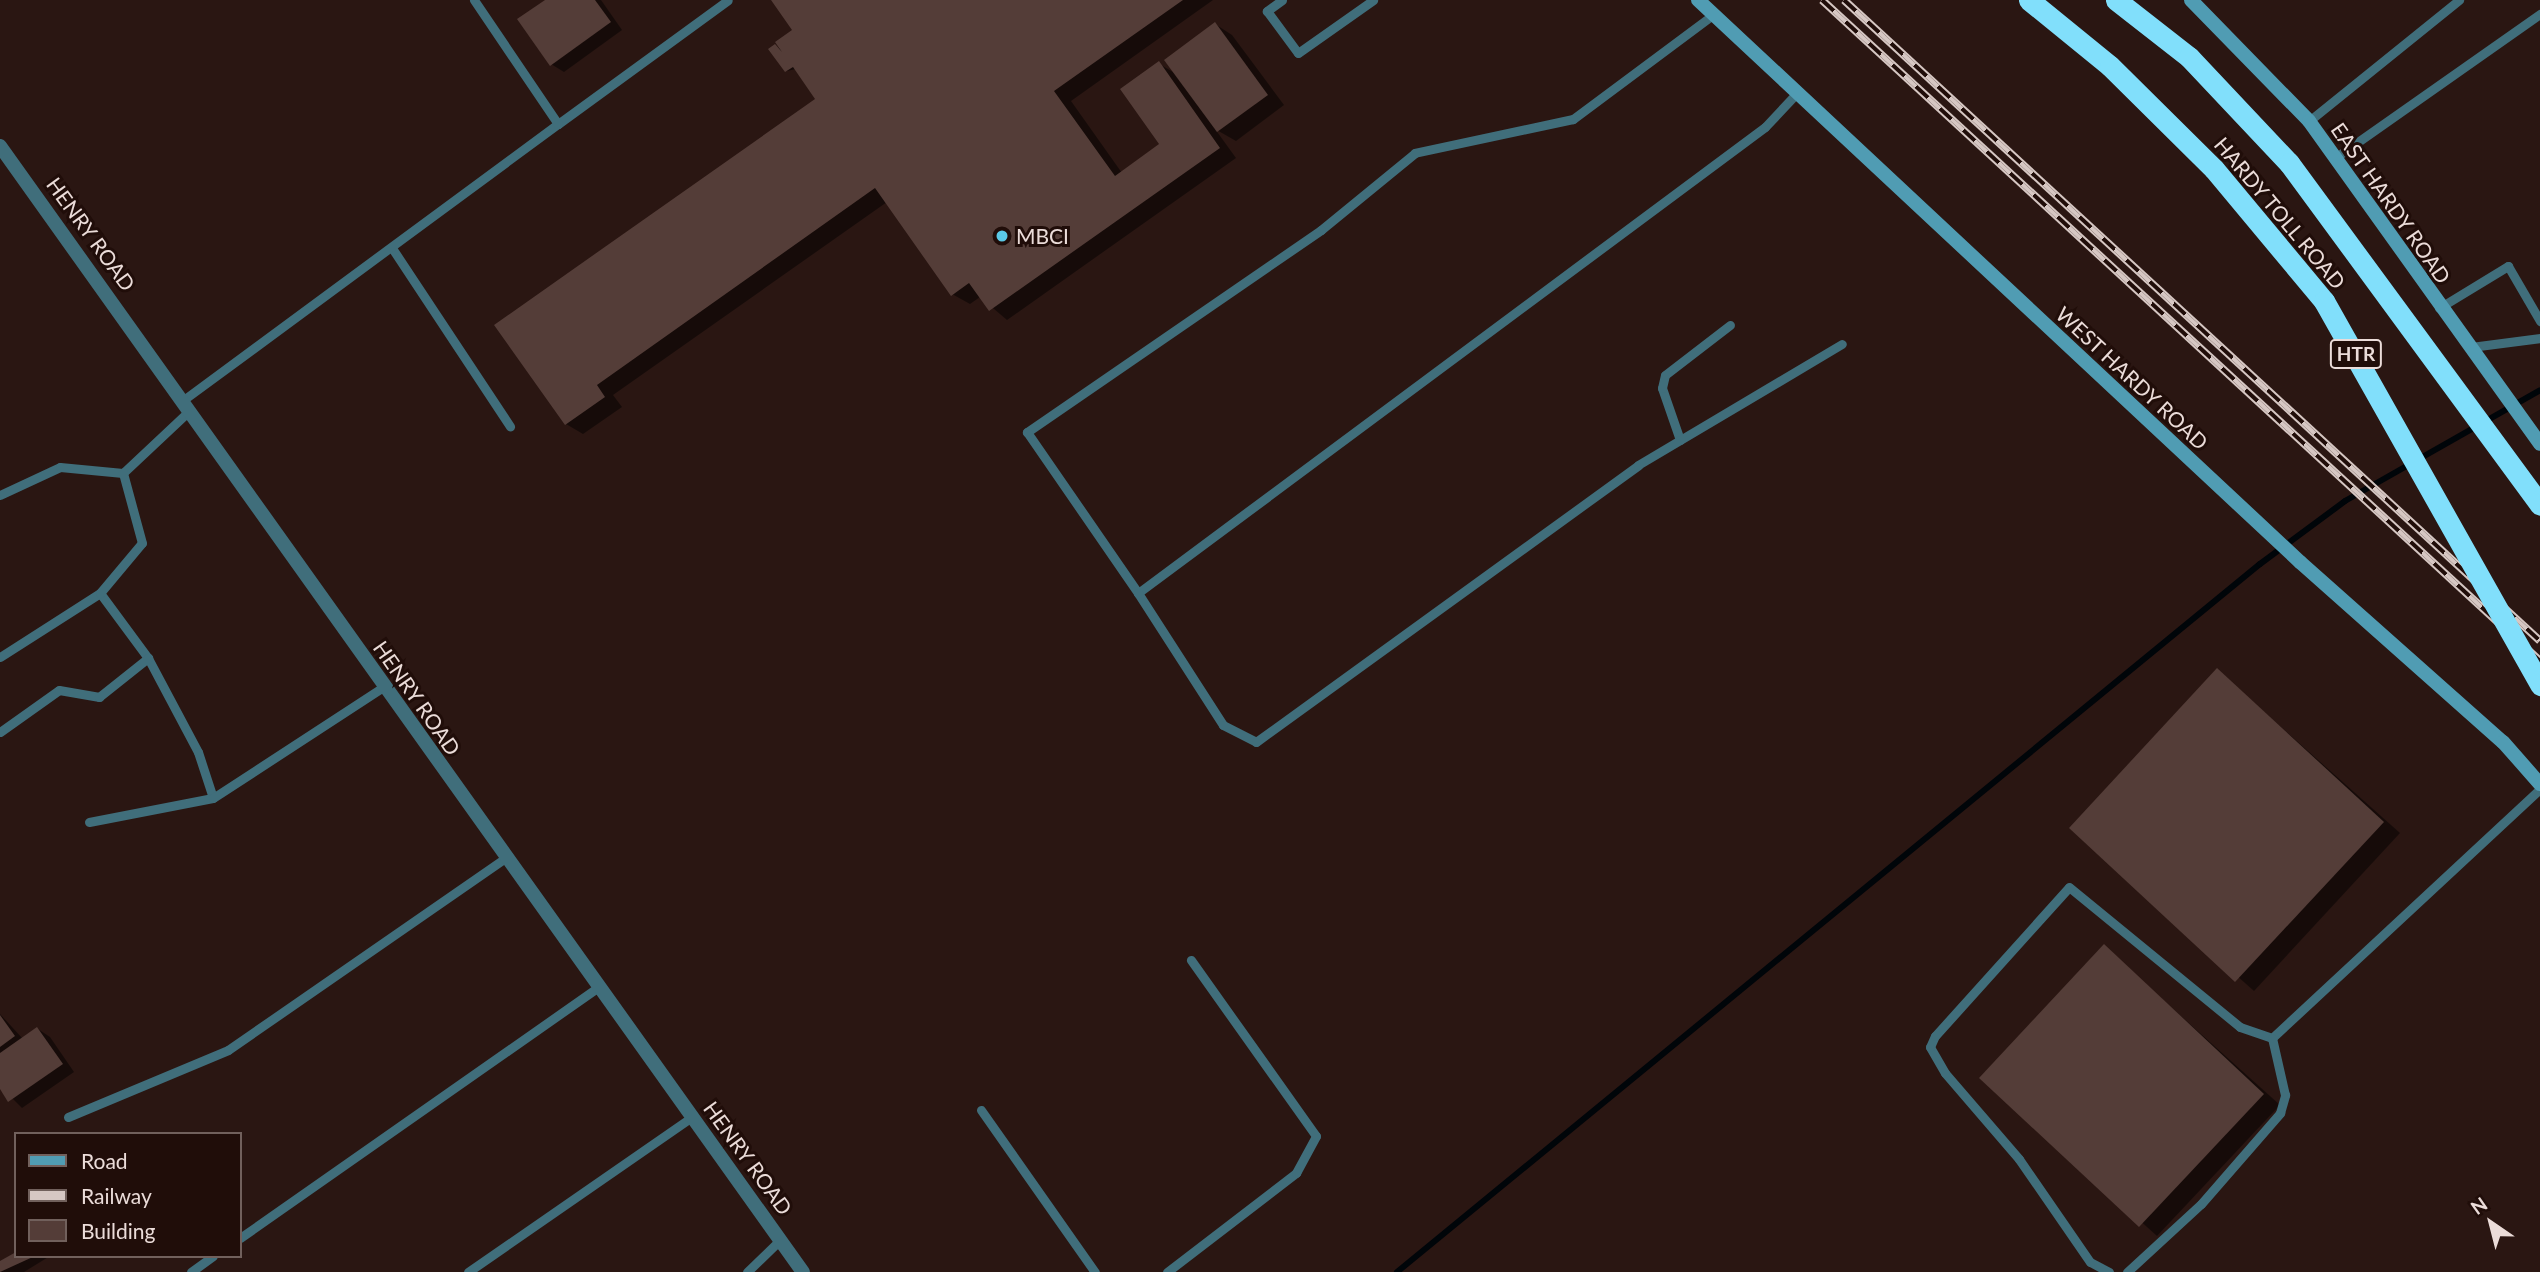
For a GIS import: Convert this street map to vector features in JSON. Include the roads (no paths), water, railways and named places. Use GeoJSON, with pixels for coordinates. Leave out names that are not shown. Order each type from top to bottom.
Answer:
{"type":"FeatureCollection","features":[{"type":"Feature","properties":{"kind":"highway","name":"HARDY TOLL ROAD"},"geometry":{"type":"LineString","coordinates":[[2029,0],[2110,66],[2214,169],[2324,301],[2540,685]]}},
{"type":"Feature","properties":{"kind":"highway","name":"HARDY TOLL ROAD"},"geometry":{"type":"LineString","coordinates":[[2116,0],[2189,57],[2290,163],[2538,502]]}},
{"type":"Feature","properties":{"kind":"main road","name":"WEST HARDY ROAD"},"geometry":{"type":"LineString","coordinates":[[1698,0],[1795,94],[2300,562],[2503,742],[2540,787]]}},
{"type":"Feature","properties":{"kind":"main road","name":"EAST HARDY ROAD"},"geometry":{"type":"LineString","coordinates":[[2192,0],[2309,121],[2439,307],[2540,444]]}},
{"type":"Feature","properties":{"kind":"street","name":"HENRY ROAD"},"geometry":{"type":"LineString","coordinates":[[0,146],[803,1272]]}},
{"type":"Feature","properties":{"kind":"lane"},"geometry":{"type":"LineString","coordinates":[[474,0],[558,124]]}},
{"type":"Feature","properties":{"kind":"lane"},"geometry":{"type":"LineString","coordinates":[[123,473],[186,406],[392,248],[728,0]]}},
{"type":"Feature","properties":{"kind":"lane"},"geometry":{"type":"LineString","coordinates":[[1282,0],[1267,11],[1298,53],[1373,0]]}},
{"type":"Feature","properties":{"kind":"lane"},"geometry":{"type":"LineString","coordinates":[[2309,121],[2459,0]]}},
{"type":"Feature","properties":{"kind":"lane"},"geometry":{"type":"LineString","coordinates":[[1714,14],[1573,119],[1415,153],[1321,230],[1027,432],[1138,593],[1223,725],[1256,742],[1680,440],[1842,344]]}},
{"type":"Feature","properties":{"kind":"lane"},"geometry":{"type":"LineString","coordinates":[[2335,158],[2540,15]]}},
{"type":"Feature","properties":{"kind":"lane"},"geometry":{"type":"LineString","coordinates":[[1138,593],[1765,127],[1795,94]]}},
{"type":"Feature","properties":{"kind":"lane"},"geometry":{"type":"LineString","coordinates":[[392,248],[510,426]]}},
{"type":"Feature","properties":{"kind":"lane"},"geometry":{"type":"LineString","coordinates":[[2439,307],[2508,266],[2540,321]]}},
{"type":"Feature","properties":{"kind":"lane"},"geometry":{"type":"LineString","coordinates":[[1680,440],[1662,388],[1665,375],[1730,325]]}},
{"type":"Feature","properties":{"kind":"lane"},"geometry":{"type":"LineString","coordinates":[[2471,347],[2540,338]]}},
{"type":"Feature","properties":{"kind":"lane"},"geometry":{"type":"LineString","coordinates":[[0,495],[60,467],[123,473]]}},
{"type":"Feature","properties":{"kind":"lane"},"geometry":{"type":"LineString","coordinates":[[0,657],[100,593],[142,543],[123,473]]}},
{"type":"Feature","properties":{"kind":"lane"},"geometry":{"type":"LineString","coordinates":[[100,593],[148,657],[198,752],[213,798]]}},
{"type":"Feature","properties":{"kind":"lane"},"geometry":{"type":"LineString","coordinates":[[0,732],[59,690],[99,697],[148,657]]}},
{"type":"Feature","properties":{"kind":"lane"},"geometry":{"type":"LineString","coordinates":[[89,822],[213,798],[385,686]]}},
{"type":"Feature","properties":{"kind":"lane"},"geometry":{"type":"LineString","coordinates":[[2272,1038],[2540,787]]}},
{"type":"Feature","properties":{"kind":"lane"},"geometry":{"type":"LineString","coordinates":[[68,1117],[228,1050],[508,856]]}},
{"type":"Feature","properties":{"kind":"lane"},"geometry":{"type":"LineString","coordinates":[[2109,1272],[2090,1262],[2019,1159],[1945,1073],[1930,1047],[1935,1036],[2069,887],[2240,1027],[2272,1038]]}},
{"type":"Feature","properties":{"kind":"lane"},"geometry":{"type":"LineString","coordinates":[[1167,1272],[1296,1173],[1316,1136],[1191,960]]}},
{"type":"Feature","properties":{"kind":"lane"},"geometry":{"type":"LineString","coordinates":[[242,1237],[599,987]]}},
{"type":"Feature","properties":{"kind":"lane"},"geometry":{"type":"LineString","coordinates":[[2127,1272],[2201,1204],[2280,1113],[2285,1095],[2272,1038]]}},
{"type":"Feature","properties":{"kind":"lane"},"geometry":{"type":"LineString","coordinates":[[981,1110],[1095,1272]]}},
{"type":"Feature","properties":{"kind":"lane"},"geometry":{"type":"LineString","coordinates":[[468,1272],[692,1117]]}},
{"type":"Feature","properties":{"kind":"lane"},"geometry":{"type":"LineString","coordinates":[[747,1272],[780,1240]]}},
{"type":"Feature","properties":{"kind":"lane"},"geometry":{"type":"LineString","coordinates":[[191,1272],[210,1258]]}},
{"type":"Feature","properties":{"kind":"waterway"},"geometry":{"type":"LineString","coordinates":[[1397,1272],[2260,564],[2345,501],[2540,390]]}},
{"type":"Feature","properties":{"kind":"railway"},"geometry":{"type":"LineString","coordinates":[[1822,0],[2540,661]]}},
{"type":"Feature","properties":{"kind":"railway"},"geometry":{"type":"LineString","coordinates":[[1844,0],[2540,641]]}},
{"type":"Feature","properties":{"kind":"place","name":"MBCI"},"geometry":{"type":"Point","coordinates":[1002,236]}}]}
